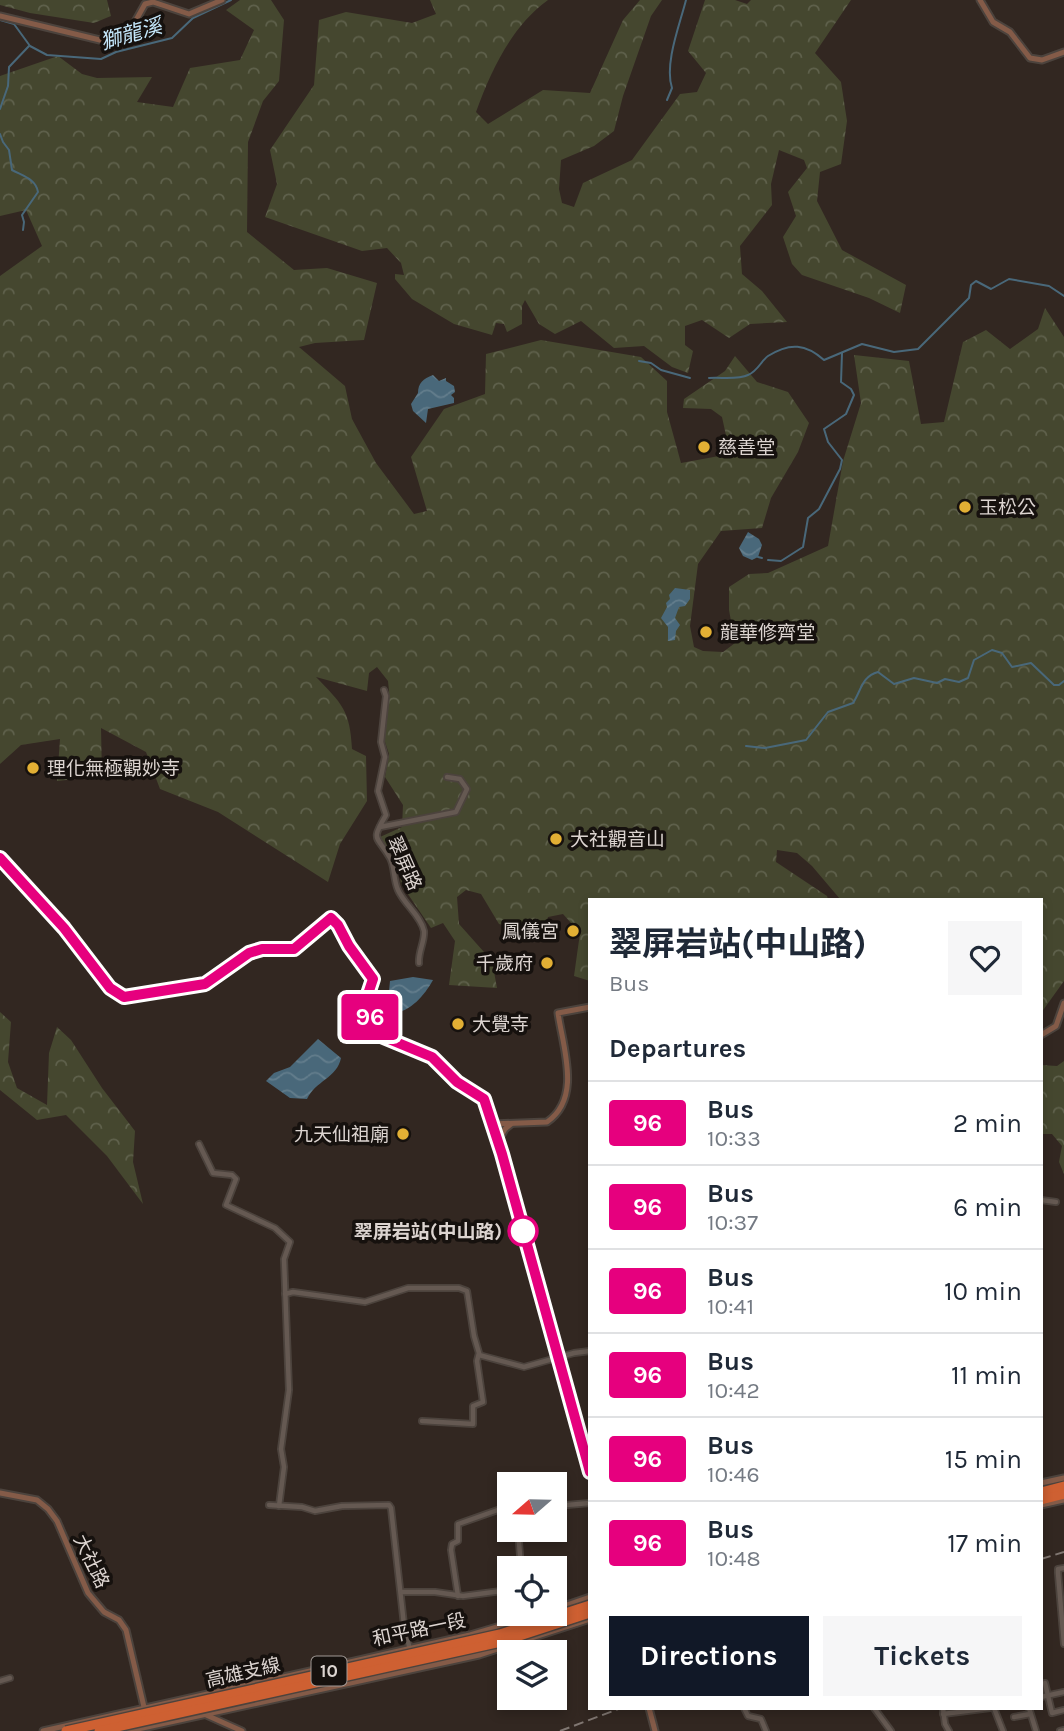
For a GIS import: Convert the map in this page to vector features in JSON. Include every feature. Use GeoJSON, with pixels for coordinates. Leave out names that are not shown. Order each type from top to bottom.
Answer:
{"type":"FeatureCollection","features":[{"type":"Feature","properties":{"kind":"highway"},"geometry":{"type":"LineString","coordinates":[[1043,1491],[1064,1486]]}},
{"type":"Feature","properties":{"kind":"highway"},"geometry":{"type":"LineString","coordinates":[[1043,1501],[1064,1494]]}},
{"type":"Feature","properties":{"kind":"highway","name":"高雄支線"},"geometry":{"type":"LineString","coordinates":[[61,1729],[500,1634],[588,1610]]}},
{"type":"Feature","properties":{"kind":"highway","name":"高雄支線"},"geometry":{"type":"LineString","coordinates":[[99,1731],[501,1642],[588,1610]]}},
{"type":"Feature","properties":{"kind":"street"},"geometry":{"type":"LineString","coordinates":[[0,16],[104,41],[123,35],[131,29],[140,10],[149,2],[189,14],[222,0]]}},
{"type":"Feature","properties":{"kind":"street"},"geometry":{"type":"LineString","coordinates":[[980,0],[993,22],[1010,32],[1030,58],[1042,60],[1064,52]]}},
{"type":"Feature","properties":{"kind":"street","name":"翠屏路"},"geometry":{"type":"LineString","coordinates":[[384,690],[386,696],[381,742],[386,757],[378,791],[386,815],[379,827],[377,842],[390,858],[396,887],[422,927],[424,936],[419,950],[419,963]]}},
{"type":"Feature","properties":{"kind":"street"},"geometry":{"type":"LineString","coordinates":[[379,827],[456,812],[467,789],[460,779],[447,777]]}},
{"type":"Feature","properties":{"kind":"street"},"geometry":{"type":"LineString","coordinates":[[0,858],[64,928],[110,988],[119,996],[128,998],[205,984],[257,950],[294,949],[331,918],[338,925],[349,946],[373,979],[366,1000],[379,1035],[436,1060],[457,1082],[482,1097],[498,1140],[588,1465]]}},
{"type":"Feature","properties":{"kind":"street"},"geometry":{"type":"LineString","coordinates":[[1043,1034],[1056,1026],[1064,1003]]}},
{"type":"Feature","properties":{"kind":"street"},"geometry":{"type":"LineString","coordinates":[[492,1124],[547,1122],[563,1104],[569,1084],[558,1013],[588,1006]]}},
{"type":"Feature","properties":{"kind":"street"},"geometry":{"type":"LineString","coordinates":[[498,1140],[505,1129],[514,1123]]}},
{"type":"Feature","properties":{"kind":"street"},"geometry":{"type":"LineString","coordinates":[[199,1144],[213,1173],[232,1175],[236,1179],[226,1205],[275,1228],[290,1242],[284,1255],[289,1390],[281,1449],[284,1467],[279,1506]]}},
{"type":"Feature","properties":{"kind":"street"},"geometry":{"type":"LineString","coordinates":[[1043,1200],[1056,1202]]}},
{"type":"Feature","properties":{"kind":"street"},"geometry":{"type":"LineString","coordinates":[[285,1294],[293,1292],[365,1303],[408,1288],[465,1289],[469,1293],[483,1400],[473,1406],[474,1423],[422,1421]]}},
{"type":"Feature","properties":{"kind":"street"},"geometry":{"type":"LineString","coordinates":[[479,1355],[519,1367],[588,1351]]}},
{"type":"Feature","properties":{"kind":"street"},"geometry":{"type":"LineString","coordinates":[[1043,1483],[1064,1478]]}},
{"type":"Feature","properties":{"kind":"street","name":"大社路"},"geometry":{"type":"LineString","coordinates":[[0,1493],[37,1500],[53,1515],[88,1593],[104,1612],[119,1620],[126,1630],[144,1707]]}},
{"type":"Feature","properties":{"kind":"street"},"geometry":{"type":"LineString","coordinates":[[1043,1502],[1064,1500]]}},
{"type":"Feature","properties":{"kind":"street"},"geometry":{"type":"LineString","coordinates":[[567,1505],[588,1503]]}},
{"type":"Feature","properties":{"kind":"street"},"geometry":{"type":"LineString","coordinates":[[269,1505],[315,1511],[342,1506],[389,1505],[406,1636],[415,1668]]}},
{"type":"Feature","properties":{"kind":"street"},"geometry":{"type":"LineString","coordinates":[[458,1596],[451,1550],[452,1544],[458,1541],[458,1524],[497,1510]]}},
{"type":"Feature","properties":{"kind":"street"},"geometry":{"type":"LineString","coordinates":[[1064,1568],[1059,1569],[1058,1573],[1064,1644]]}},
{"type":"Feature","properties":{"kind":"street"},"geometry":{"type":"LineString","coordinates":[[402,1592],[435,1592],[458,1596],[497,1591]]}},
{"type":"Feature","properties":{"kind":"street"},"geometry":{"type":"LineString","coordinates":[[567,1605],[588,1598]]}},
{"type":"Feature","properties":{"kind":"street"},"geometry":{"type":"LineString","coordinates":[[575,1624],[588,1610]]}},
{"type":"Feature","properties":{"kind":"street","name":"和平路一段"},"geometry":{"type":"LineString","coordinates":[[129,1731],[479,1655],[588,1620]]}},
{"type":"Feature","properties":{"kind":"street","name":"和平路一段"},"geometry":{"type":"LineString","coordinates":[[49,1731],[504,1626]]}},
{"type":"Feature","properties":{"kind":"street"},"geometry":{"type":"LineString","coordinates":[[542,1626],[545,1634]]}},
{"type":"Feature","properties":{"kind":"street"},"geometry":{"type":"LineString","coordinates":[[0,1681],[10,1678]]}},
{"type":"Feature","properties":{"kind":"street"},"geometry":{"type":"LineString","coordinates":[[1045,1683],[1052,1713],[1064,1710]]}},
{"type":"Feature","properties":{"kind":"street"},"geometry":{"type":"LineString","coordinates":[[1043,1696],[1064,1692]]}},
{"type":"Feature","properties":{"kind":"street"},"geometry":{"type":"LineString","coordinates":[[650,1710],[655,1731]]}},
{"type":"Feature","properties":{"kind":"street"},"geometry":{"type":"LineString","coordinates":[[745,1710],[748,1716],[761,1719],[766,1731]]}},
{"type":"Feature","properties":{"kind":"street"},"geometry":{"type":"LineString","coordinates":[[875,1710],[891,1731]]}},
{"type":"Feature","properties":{"kind":"street"},"geometry":{"type":"LineString","coordinates":[[993,1710],[1003,1731]]}},
{"type":"Feature","properties":{"kind":"street"},"geometry":{"type":"LineString","coordinates":[[943,1711],[949,1731]]}},
{"type":"Feature","properties":{"kind":"street"},"geometry":{"type":"LineString","coordinates":[[1014,1717],[1029,1711],[1036,1731]]}},
{"type":"Feature","properties":{"kind":"street"},"geometry":{"type":"LineString","coordinates":[[204,1714],[242,1731]]}},
{"type":"Feature","properties":{"kind":"street","name":"和平路一段"},"geometry":{"type":"LineString","coordinates":[[43,1731],[61,1729]]}},
{"type":"Feature","properties":{"kind":"green space"},"geometry":{"type":"Polygon","coordinates":[[[0,0],[107,0],[111,16],[94,23],[30,13],[0,5],[0,0]]]}},
{"type":"Feature","properties":{"kind":"green space"},"geometry":{"type":"Polygon","coordinates":[[[240,0],[271,0],[284,20],[279,81],[263,101],[248,142],[247,232],[294,270],[327,268],[377,283],[364,340],[315,343],[299,347],[345,386],[352,419],[376,463],[414,514],[427,511],[411,457],[444,409],[485,394],[486,354],[541,340],[641,357],[667,381],[667,412],[681,463],[730,454],[722,417],[711,409],[683,408],[684,399],[725,371],[735,356],[757,382],[788,392],[809,423],[798,452],[771,498],[762,528],[721,531],[698,564],[690,626],[694,647],[703,651],[723,652],[735,643],[729,610],[729,587],[749,574],[768,573],[828,546],[843,461],[861,403],[854,355],[909,361],[921,424],[944,422],[963,342],[986,330],[1010,349],[1038,329],[1045,308],[1064,337],[1064,981],[1043,1010],[1043,898],[839,898],[797,853],[777,850],[776,862],[828,898],[588,898],[588,980],[574,976],[580,933],[563,914],[548,917],[542,936],[499,924],[481,894],[466,890],[457,897],[459,924],[492,961],[497,988],[449,985],[455,941],[443,923],[431,928],[401,884],[398,866],[380,837],[402,827],[403,805],[385,777],[389,754],[384,739],[389,691],[388,681],[377,667],[369,673],[367,691],[316,677],[347,716],[352,749],[366,756],[367,801],[340,844],[328,882],[218,812],[160,789],[146,752],[101,728],[102,776],[57,781],[60,739],[21,745],[0,764],[0,276],[42,246],[26,210],[0,216],[0,76],[58,56],[82,74],[97,78],[152,77],[137,102],[173,107],[190,68],[240,60],[254,30],[226,10],[240,0]]]}},
{"type":"Feature","properties":{"kind":"green space"},"geometry":{"type":"Polygon","coordinates":[[[430,0],[548,0],[513,36],[496,65],[476,112],[488,124],[543,90],[590,93],[623,20],[640,0],[662,0],[651,16],[623,96],[614,131],[594,146],[561,160],[559,189],[562,203],[574,207],[583,183],[632,160],[680,94],[697,92],[706,73],[688,51],[705,0],[735,0],[747,4],[751,0],[851,0],[815,53],[841,82],[847,121],[841,164],[820,172],[817,201],[842,250],[906,285],[900,313],[869,298],[802,275],[792,264],[783,237],[796,216],[788,192],[807,168],[804,160],[779,150],[771,184],[772,205],[740,246],[742,274],[762,291],[787,322],[750,324],[729,338],[702,320],[685,326],[685,345],[693,351],[688,373],[672,367],[644,346],[614,348],[581,321],[555,334],[539,324],[525,300],[522,306],[522,324],[507,332],[504,324],[496,323],[492,335],[454,324],[412,299],[395,279],[395,274],[404,275],[401,263],[387,248],[362,251],[265,217],[277,184],[270,150],[314,85],[319,20],[346,12],[412,23],[436,14],[430,0]]]}},
{"type":"Feature","properties":{"kind":"green space"},"geometry":{"type":"Polygon","coordinates":[[[0,1012],[11,1022],[8,1062],[17,1088],[47,1105],[49,1053],[57,1027],[71,1040],[102,1088],[135,1131],[133,1162],[143,1204],[107,1156],[66,1115],[37,1120],[0,1090],[0,1012]]]}},
{"type":"Feature","properties":{"kind":"green space"},"geometry":{"type":"Polygon","coordinates":[[[1064,1061],[1064,1174],[1059,1162],[1062,1146],[1052,1134],[1043,1134],[1043,1065],[1057,1066],[1064,1061]]]}},
{"type":"Feature","properties":{"kind":"water"},"geometry":{"type":"Polygon","coordinates":[[[433,375],[439,381],[446,378],[446,381],[454,386],[455,392],[451,395],[454,403],[428,409],[426,423],[413,411],[411,404],[422,382],[433,375]]]}},
{"type":"Feature","properties":{"kind":"water"},"geometry":{"type":"Polygon","coordinates":[[[748,532],[759,539],[762,545],[758,557],[752,560],[743,556],[739,548],[748,532]]]}},
{"type":"Feature","properties":{"kind":"water"},"geometry":{"type":"Polygon","coordinates":[[[675,588],[690,590],[690,599],[685,606],[679,607],[675,618],[680,625],[675,640],[668,641],[668,627],[661,618],[670,599],[669,595],[675,588]]]}},
{"type":"Feature","properties":{"kind":"water"},"geometry":{"type":"Polygon","coordinates":[[[413,977],[433,980],[416,1002],[405,1010],[392,1014],[388,1002],[390,981],[413,977]]]}},
{"type":"Feature","properties":{"kind":"water"},"geometry":{"type":"Polygon","coordinates":[[[318,1039],[341,1058],[331,1075],[315,1088],[307,1099],[290,1098],[266,1081],[274,1073],[290,1067],[318,1039]]]}},
{"type":"Feature","properties":{"kind":"waterway","name":"獅龍溪"},"geometry":{"type":"LineString","coordinates":[[0,20],[14,24],[30,46],[47,55],[101,59],[116,52],[172,38],[193,18],[231,0]]}},
{"type":"Feature","properties":{"kind":"waterway"},"geometry":{"type":"LineString","coordinates":[[667,100],[672,88],[671,56],[686,0]]}},
{"type":"Feature","properties":{"kind":"waterway"},"geometry":{"type":"LineString","coordinates":[[0,109],[8,86],[9,67],[29,46]]}},
{"type":"Feature","properties":{"kind":"waterway"},"geometry":{"type":"LineString","coordinates":[[0,134],[9,150],[12,170],[32,181],[38,192],[22,215],[23,230]]}},
{"type":"Feature","properties":{"kind":"waterway"},"geometry":{"type":"LineString","coordinates":[[709,378],[744,377],[768,356],[791,347],[804,348],[824,360],[862,344],[894,352],[918,349],[969,298],[971,285],[976,281],[991,289],[1009,279],[1049,286],[1064,296]]}},
{"type":"Feature","properties":{"kind":"waterway"},"geometry":{"type":"LineString","coordinates":[[768,560],[781,561],[803,547],[808,518],[819,509],[840,469],[842,460],[828,442],[824,429],[846,414],[854,395],[851,389],[841,382],[842,353]]}},
{"type":"Feature","properties":{"kind":"waterway"},"geometry":{"type":"LineString","coordinates":[[639,361],[690,378]]}},
{"type":"Feature","properties":{"kind":"waterway"},"geometry":{"type":"LineString","coordinates":[[758,557],[762,558]]}},
{"type":"Feature","properties":{"kind":"waterway"},"geometry":{"type":"LineString","coordinates":[[746,746],[765,748],[806,740],[828,712],[853,703],[865,680],[878,672],[894,684],[914,678],[937,683],[945,679],[959,682],[968,678],[974,660],[992,650],[1002,653],[1012,667],[1031,663],[1054,685],[1064,681]]}},
{"type":"Feature","properties":{"kind":"railway"},"geometry":{"type":"LineString","coordinates":[[1043,1558],[1064,1552]]}},
{"type":"Feature","properties":{"kind":"railway"},"geometry":{"type":"LineString","coordinates":[[560,1731],[616,1710]]}},
{"type":"Feature","properties":{"kind":"bus line","name":"96"},"geometry":{"type":"LineString","coordinates":[[0,858],[64,928],[110,988],[119,996],[128,998],[205,984],[249,953],[262,949],[294,949],[331,918],[336,922],[349,946],[372,975],[373,986],[366,1000],[379,1035],[432,1057],[457,1082],[484,1099],[502,1154],[588,1465]]}},
{"type":"Feature","properties":{"kind":"place","name":"慈善堂"},"geometry":{"type":"Point","coordinates":[704,447]}},
{"type":"Feature","properties":{"kind":"place","name":"玉松公"},"geometry":{"type":"Point","coordinates":[965,507]}},
{"type":"Feature","properties":{"kind":"place","name":"龍華修齊堂"},"geometry":{"type":"Point","coordinates":[706,632]}},
{"type":"Feature","properties":{"kind":"place","name":"理化無極觀妙寺"},"geometry":{"type":"Point","coordinates":[33,768]}},
{"type":"Feature","properties":{"kind":"place","name":"大社觀音山"},"geometry":{"type":"Point","coordinates":[556,839]}},
{"type":"Feature","properties":{"kind":"place","name":"鳳儀宮"},"geometry":{"type":"Point","coordinates":[573,931]}},
{"type":"Feature","properties":{"kind":"place","name":"千歲府"},"geometry":{"type":"Point","coordinates":[547,963]}},
{"type":"Feature","properties":{"kind":"place","name":"大覺寺"},"geometry":{"type":"Point","coordinates":[458,1024]}},
{"type":"Feature","properties":{"kind":"place","name":"九天仙祖廟"},"geometry":{"type":"Point","coordinates":[403,1134]}},
{"type":"Feature","properties":{"kind":"place","name":"翠屏岩站(中山路)"},"geometry":{"type":"Point","coordinates":[523,1231]}}]}
